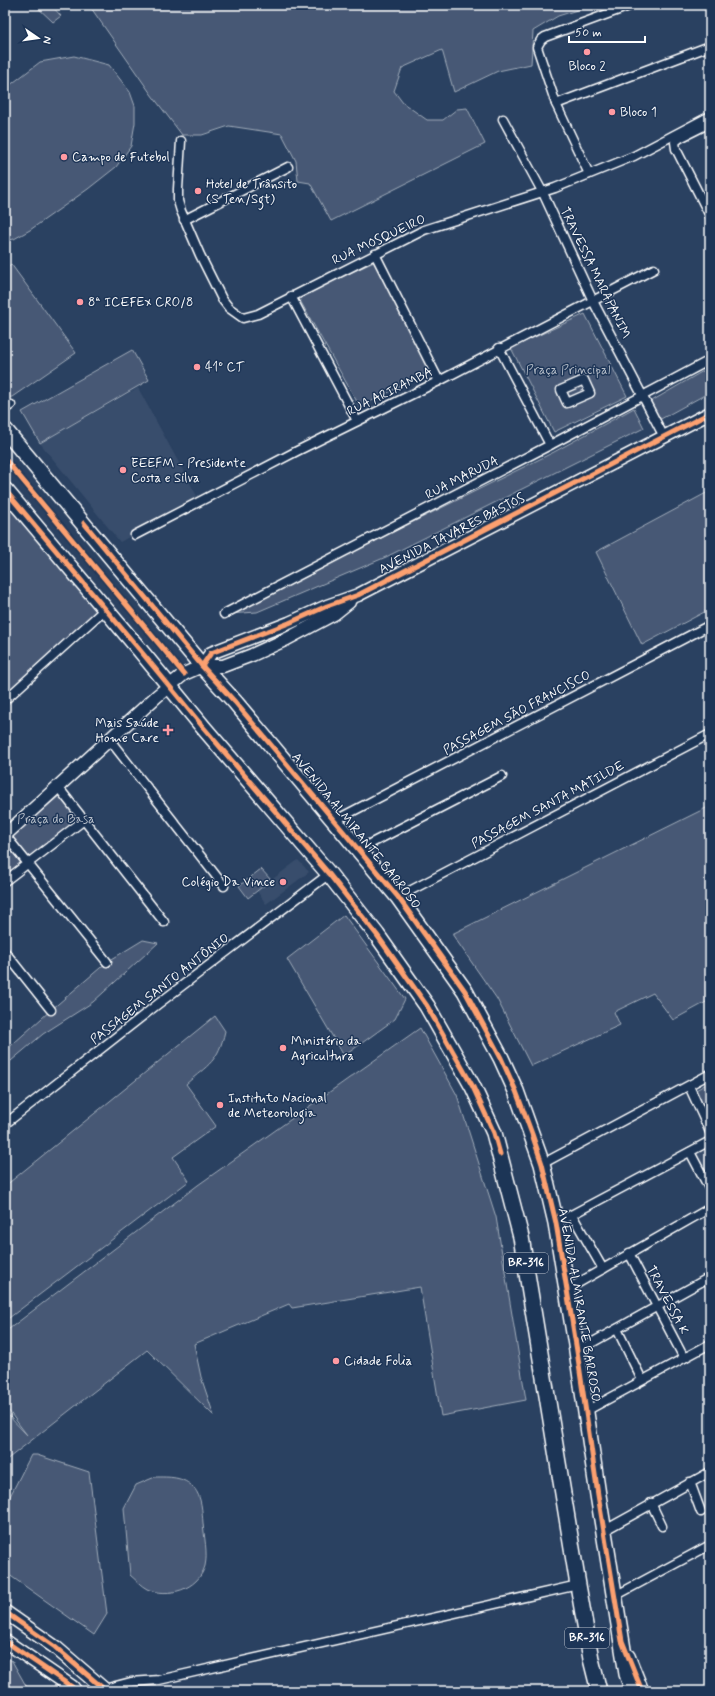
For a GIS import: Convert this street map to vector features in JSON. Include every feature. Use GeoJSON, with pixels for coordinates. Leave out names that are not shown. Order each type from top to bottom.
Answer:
{"type":"FeatureCollection","features":[{"type":"Feature","properties":{"kind":"highway","name":"AVENIDA ALMIRANTE BARROSO"},"geometry":{"type":"LineString","coordinates":[[5,430],[202,666],[235,702],[398,897],[465,991],[501,1058],[516,1091],[542,1164],[556,1223],[627,1674],[633,1691]]}},
{"type":"Feature","properties":{"kind":"highway","name":"BR-316"},"geometry":{"type":"LineString","coordinates":[[5,490],[329,874],[377,935],[428,1006],[473,1086],[494,1133],[521,1237],[578,1585],[591,1659],[599,1691]]}},
{"type":"Feature","properties":{"kind":"main road","name":"AVENIDA TAVARES BASTOS"},"geometry":{"type":"LineString","coordinates":[[5,835],[109,739],[184,674],[202,666],[222,666],[252,655],[287,639],[334,614],[358,596],[710,413]]}},
{"type":"Feature","properties":{"kind":"main road","name":"AVENIDA TAVARES BASTOS"},"geometry":{"type":"LineString","coordinates":[[202,666],[211,653],[289,623],[327,606],[358,596]]}},
{"type":"Feature","properties":{"kind":"main road"},"geometry":{"type":"LineString","coordinates":[[5,1612],[55,1647],[103,1690]]}},
{"type":"Feature","properties":{"kind":"main road"},"geometry":{"type":"LineString","coordinates":[[5,1641],[75,1691]]}},
{"type":"Feature","properties":{"kind":"main road"},"geometry":{"type":"LineString","coordinates":[[622,1641],[642,1691]]}},
{"type":"Feature","properties":{"kind":"street"},"geometry":{"type":"LineString","coordinates":[[589,174],[556,104],[538,54],[537,47],[541,40],[545,37],[632,5]]}},
{"type":"Feature","properties":{"kind":"street"},"geometry":{"type":"LineString","coordinates":[[556,104],[710,46]]}},
{"type":"Feature","properties":{"kind":"street","name":"RUA MOSQUEIRO"},"geometry":{"type":"LineString","coordinates":[[181,141],[178,201],[184,220],[222,299],[235,313],[243,318],[258,314],[424,230],[543,193],[634,156],[710,116]]}},
{"type":"Feature","properties":{"kind":"street","name":"TRAVESSA MARAPANIM"},"geometry":{"type":"LineString","coordinates":[[503,119],[543,193],[593,300],[664,437]]}},
{"type":"Feature","properties":{"kind":"street"},"geometry":{"type":"LineString","coordinates":[[710,123],[675,142],[676,149],[710,216]]}},
{"type":"Feature","properties":{"kind":"street"},"geometry":{"type":"LineString","coordinates":[[184,220],[288,167]]}},
{"type":"Feature","properties":{"kind":"street"},"geometry":{"type":"LineString","coordinates":[[375,254],[439,380]]}},
{"type":"Feature","properties":{"kind":"street","name":"RUA ARIRAMBA"},"geometry":{"type":"LineString","coordinates":[[135,535],[654,269]]}},
{"type":"Feature","properties":{"kind":"street"},"geometry":{"type":"LineString","coordinates":[[291,296],[358,421]]}},
{"type":"Feature","properties":{"kind":"street"},"geometry":{"type":"LineString","coordinates":[[499,348],[550,445]]}},
{"type":"Feature","properties":{"kind":"street","name":"RUA MARUDA"},"geometry":{"type":"LineString","coordinates":[[224,614],[550,445],[710,360]]}},
{"type":"Feature","properties":{"kind":"street"},"geometry":{"type":"LineString","coordinates":[[5,700],[105,609]]}},
{"type":"Feature","properties":{"kind":"street","name":"PASSAGEM SÃO FRANCISCO"},"geometry":{"type":"LineString","coordinates":[[334,821],[710,625]]}},
{"type":"Feature","properties":{"kind":"street","name":"PASSAGEM SANTA MATILDE"},"geometry":{"type":"LineString","coordinates":[[398,897],[710,734]]}},
{"type":"Feature","properties":{"kind":"street"},"geometry":{"type":"LineString","coordinates":[[109,739],[224,886]]}},
{"type":"Feature","properties":{"kind":"street"},"geometry":{"type":"LineString","coordinates":[[358,850],[502,776]]}},
{"type":"Feature","properties":{"kind":"street"},"geometry":{"type":"LineString","coordinates":[[58,787],[164,922]]}},
{"type":"Feature","properties":{"kind":"street"},"geometry":{"type":"LineString","coordinates":[[5,881],[84,820]]}},
{"type":"Feature","properties":{"kind":"street"},"geometry":{"type":"LineString","coordinates":[[5,835],[107,962]]}},
{"type":"Feature","properties":{"kind":"street","name":"PASSAGEM SANTO ANTÔNIO"},"geometry":{"type":"LineString","coordinates":[[5,1124],[158,1004],[329,874]]}},
{"type":"Feature","properties":{"kind":"street"},"geometry":{"type":"LineString","coordinates":[[5,952],[51,1010]]}},
{"type":"Feature","properties":{"kind":"street"},"geometry":{"type":"LineString","coordinates":[[542,1164],[710,1074]]}},
{"type":"Feature","properties":{"kind":"street"},"geometry":{"type":"LineString","coordinates":[[688,1086],[710,1132]]}},
{"type":"Feature","properties":{"kind":"street"},"geometry":{"type":"LineString","coordinates":[[556,1223],[710,1141]]}},
{"type":"Feature","properties":{"kind":"street"},"geometry":{"type":"LineString","coordinates":[[690,1152],[710,1190]]}},
{"type":"Feature","properties":{"kind":"street"},"geometry":{"type":"LineString","coordinates":[[566,1290],[710,1208]]}},
{"type":"Feature","properties":{"kind":"street"},"geometry":{"type":"LineString","coordinates":[[572,1215],[603,1269]]}},
{"type":"Feature","properties":{"kind":"street","name":"TRAVESSA K"},"geometry":{"type":"LineString","coordinates":[[629,1254],[684,1358]]}},
{"type":"Feature","properties":{"kind":"street"},"geometry":{"type":"LineString","coordinates":[[577,1351],[710,1277]]}},
{"type":"Feature","properties":{"kind":"street"},"geometry":{"type":"LineString","coordinates":[[617,1329],[642,1380]]}},
{"type":"Feature","properties":{"kind":"street"},"geometry":{"type":"LineString","coordinates":[[586,1411],[710,1344]]}},
{"type":"Feature","properties":{"kind":"street"},"geometry":{"type":"LineString","coordinates":[[605,1530],[651,1503],[710,1472]]}},
{"type":"Feature","properties":{"kind":"street"},"geometry":{"type":"LineString","coordinates":[[690,1482],[701,1512]]}},
{"type":"Feature","properties":{"kind":"street"},"geometry":{"type":"LineString","coordinates":[[651,1503],[662,1526]]}},
{"type":"Feature","properties":{"kind":"street"},"geometry":{"type":"LineString","coordinates":[[615,1596],[710,1545]]}},
{"type":"Feature","properties":{"kind":"street"},"geometry":{"type":"LineString","coordinates":[[103,1690],[131,1682],[159,1680],[578,1585]]}},
{"type":"Feature","properties":{"kind":"shaded area","name":"EEEFM - Presidente Costa e Silva"},"geometry":{"type":"Polygon","coordinates":[[[138,388],[198,498],[120,542],[40,443],[138,388]]]}},
{"type":"Feature","properties":{"kind":"shaded area","name":"Colégio Da Vince"},"geometry":{"type":"Polygon","coordinates":[[[298,860],[309,872],[266,904],[257,891],[298,860]]]}},
{"type":"Feature","properties":{"kind":"shaded area"},"geometry":{"type":"Polygon","coordinates":[[[710,1147],[710,1180],[697,1155],[710,1147]]]}},
{"type":"Feature","properties":{"kind":"green space"},"geometry":{"type":"Polygon","coordinates":[[[35,5],[51,5],[61,16],[53,22],[35,5]]]}},
{"type":"Feature","properties":{"kind":"green space"},"geometry":{"type":"Polygon","coordinates":[[[89,5],[593,5],[558,16],[533,31],[531,64],[498,71],[454,92],[442,50],[402,68],[394,91],[403,103],[427,120],[443,120],[457,109],[467,108],[485,144],[331,221],[310,183],[298,181],[296,161],[282,134],[229,126],[202,135],[182,135],[151,94],[89,5]]]}},
{"type":"Feature","properties":{"kind":"green space","name":"Campo de Futebol"},"geometry":{"type":"Polygon","coordinates":[[[74,56],[109,65],[130,92],[135,106],[135,123],[131,146],[116,167],[88,189],[30,230],[14,239],[5,241],[5,89],[40,62],[74,56]]]}},
{"type":"Feature","properties":{"kind":"green space"},"geometry":{"type":"Polygon","coordinates":[[[374,262],[430,371],[360,407],[298,297],[374,262]]]}},
{"type":"Feature","properties":{"kind":"green space"},"geometry":{"type":"Polygon","coordinates":[[[11,264],[76,353],[12,397],[5,398],[5,269],[11,264]]]}},
{"type":"Feature","properties":{"kind":"green space","name":"Praça Principal"},"geometry":{"type":"Polygon","coordinates":[[[585,314],[627,396],[554,432],[511,348],[585,314]]]}},
{"type":"Feature","properties":{"kind":"green space"},"geometry":{"type":"Polygon","coordinates":[[[132,350],[149,380],[40,443],[22,412],[132,350]]]}},
{"type":"Feature","properties":{"kind":"green space"},"geometry":{"type":"Polygon","coordinates":[[[710,367],[710,392],[659,420],[650,402],[710,367]]]}},
{"type":"Feature","properties":{"kind":"green space"},"geometry":{"type":"Polygon","coordinates":[[[634,408],[644,428],[386,557],[257,612],[228,614],[554,452],[634,408]]]}},
{"type":"Feature","properties":{"kind":"green space"},"geometry":{"type":"Polygon","coordinates":[[[710,491],[710,609],[642,645],[596,552],[710,491]]]}},
{"type":"Feature","properties":{"kind":"green space"},"geometry":{"type":"Polygon","coordinates":[[[5,495],[106,607],[5,700],[5,495]]]}},
{"type":"Feature","properties":{"kind":"green space","name":"Praça do Basa"},"geometry":{"type":"Polygon","coordinates":[[[59,796],[78,820],[30,859],[12,836],[59,796]]]}},
{"type":"Feature","properties":{"kind":"green space"},"geometry":{"type":"Polygon","coordinates":[[[710,806],[710,1000],[673,1020],[653,993],[614,1012],[620,1025],[531,1066],[497,999],[452,934],[710,806]]]}},
{"type":"Feature","properties":{"kind":"green space"},"geometry":{"type":"Polygon","coordinates":[[[7,845],[22,865],[5,878],[5,847],[7,845]]]}},
{"type":"Feature","properties":{"kind":"green space"},"geometry":{"type":"Polygon","coordinates":[[[261,869],[271,880],[248,898],[239,886],[261,869]]]}},
{"type":"Feature","properties":{"kind":"green space"},"geometry":{"type":"Polygon","coordinates":[[[344,915],[405,999],[395,1019],[344,1056],[287,959],[344,915]]]}},
{"type":"Feature","properties":{"kind":"green space"},"geometry":{"type":"Polygon","coordinates":[[[143,940],[158,943],[93,1002],[43,1034],[5,1066],[5,1051],[107,962],[143,940]]]}},
{"type":"Feature","properties":{"kind":"green space"},"geometry":{"type":"Polygon","coordinates":[[[215,1016],[225,1031],[219,1050],[212,1062],[186,1084],[216,1126],[173,1157],[189,1181],[5,1321],[5,1186],[215,1016]]]}},
{"type":"Feature","properties":{"kind":"green space"},"geometry":{"type":"Polygon","coordinates":[[[420,1028],[457,1095],[496,1217],[526,1400],[441,1416],[420,1287],[292,1308],[289,1304],[194,1344],[201,1377],[214,1416],[147,1350],[5,1461],[5,1412],[27,1435],[5,1406],[5,1332],[198,1185],[420,1028]]]}},
{"type":"Feature","properties":{"kind":"green space"},"geometry":{"type":"Polygon","coordinates":[[[710,1082],[710,1122],[694,1091],[710,1082]]]}},
{"type":"Feature","properties":{"kind":"green space"},"geometry":{"type":"Polygon","coordinates":[[[31,1455],[37,1455],[89,1472],[107,1614],[94,1635],[5,1572],[5,1506],[31,1455]]]}},
{"type":"Feature","properties":{"kind":"green space"},"geometry":{"type":"Polygon","coordinates":[[[155,1477],[181,1479],[190,1484],[197,1492],[201,1505],[206,1550],[205,1566],[196,1581],[181,1590],[173,1592],[155,1592],[147,1589],[130,1575],[124,1508],[136,1485],[155,1477]]]}},
{"type":"Feature","properties":{"kind":"green space"},"geometry":{"type":"Polygon","coordinates":[[[5,1656],[12,1661],[29,1691],[5,1691],[5,1656]]]}},
{"type":"Feature","properties":{"kind":"cycle path"},"geometry":{"type":"LineString","coordinates":[[202,666],[211,653],[358,595],[710,413]]}},
{"type":"Feature","properties":{"kind":"cycle path"},"geometry":{"type":"LineString","coordinates":[[5,459],[184,674]]}},
{"type":"Feature","properties":{"kind":"cycle path"},"geometry":{"type":"LineString","coordinates":[[5,490],[203,727],[329,874],[377,935],[427,1006],[473,1087],[494,1133],[500,1154]]}},
{"type":"Feature","properties":{"kind":"cycle path"},"geometry":{"type":"LineString","coordinates":[[84,523],[202,666],[235,702],[398,897],[465,991],[501,1058],[516,1091],[532,1134],[542,1164],[556,1223],[622,1641],[642,1691]]}},
{"type":"Feature","properties":{"kind":"cycle path"},"geometry":{"type":"LineString","coordinates":[[5,1612],[55,1647],[106,1691]]}},
{"type":"Feature","properties":{"kind":"cycle path"},"geometry":{"type":"LineString","coordinates":[[5,1641],[72,1687],[75,1691]]}},
{"type":"Feature","properties":{"kind":"place","name":"Bloco 2"},"geometry":{"type":"Point","coordinates":[587,52]}},
{"type":"Feature","properties":{"kind":"place","name":"Bloco 1"},"geometry":{"type":"Point","coordinates":[612,112]}},
{"type":"Feature","properties":{"kind":"place","name":"Campo de Futebol"},"geometry":{"type":"Point","coordinates":[64,157]}},
{"type":"Feature","properties":{"kind":"place","name":"Hotel de Trânsito (S Ten/Sgt)"},"geometry":{"type":"Point","coordinates":[198,191]}},
{"type":"Feature","properties":{"kind":"place","name":"8ª ICEFEx CRO/8"},"geometry":{"type":"Point","coordinates":[80,302]}},
{"type":"Feature","properties":{"kind":"place","name":"41º CT"},"geometry":{"type":"Point","coordinates":[197,367]}},
{"type":"Feature","properties":{"kind":"place","name":"EEEFM - Presidente Costa e Silva"},"geometry":{"type":"Point","coordinates":[123,470]}},
{"type":"Feature","properties":{"kind":"place","name":"Mais Saúde Home Care"},"geometry":{"type":"Point","coordinates":[168,730]}},
{"type":"Feature","properties":{"kind":"place","name":"Colégio Da Vince"},"geometry":{"type":"Point","coordinates":[283,882]}},
{"type":"Feature","properties":{"kind":"place","name":"Ministério da Agricultura"},"geometry":{"type":"Point","coordinates":[283,1048]}},
{"type":"Feature","properties":{"kind":"place","name":"Instituto Nacional de Meteorologia"},"geometry":{"type":"Point","coordinates":[220,1105]}},
{"type":"Feature","properties":{"kind":"place","name":"Cidade Folia"},"geometry":{"type":"Point","coordinates":[336,1361]}}]}
